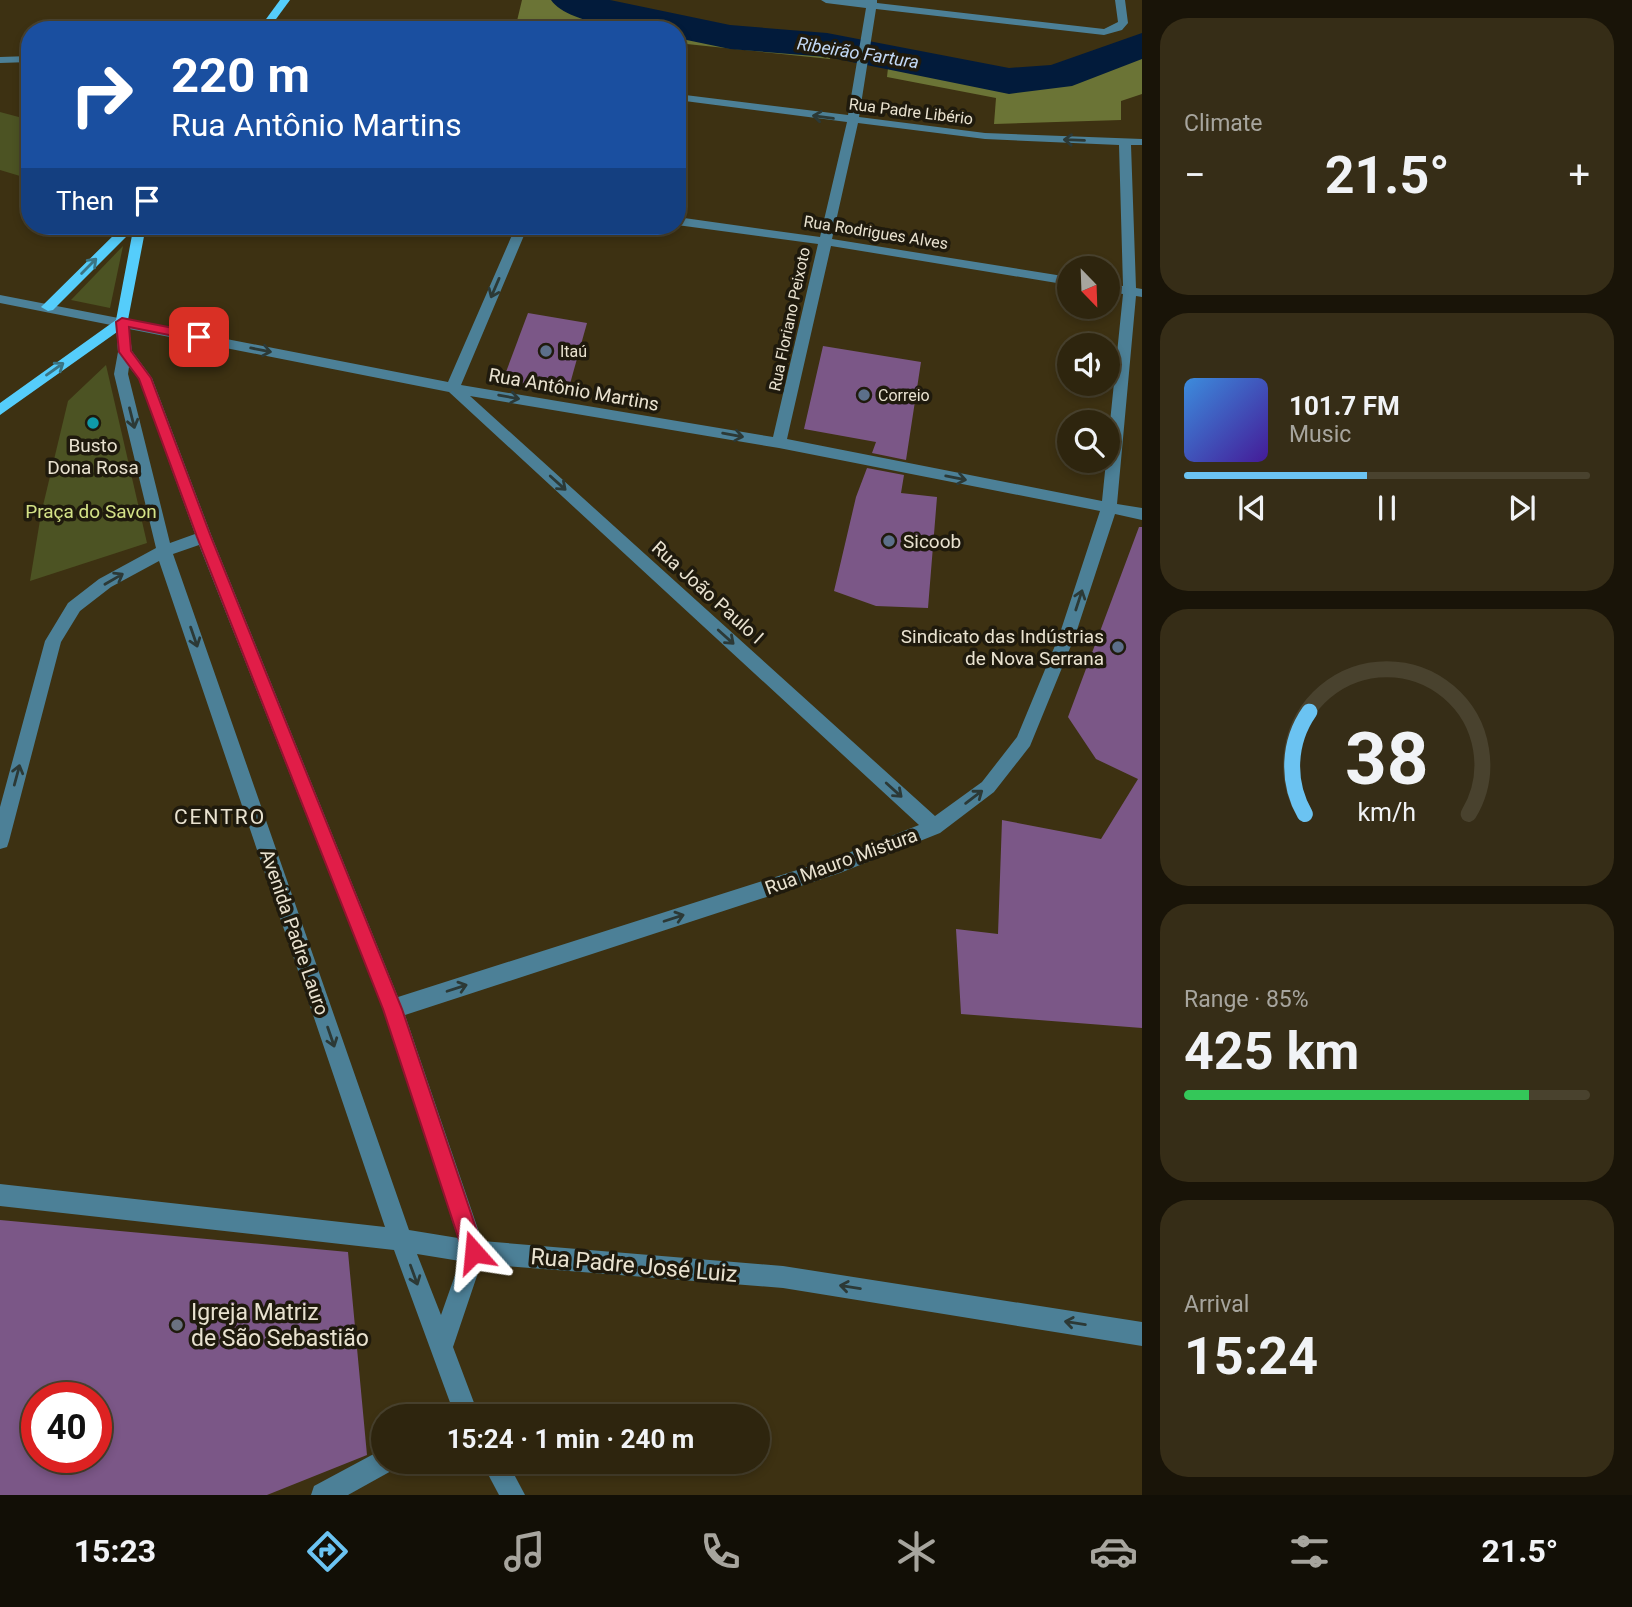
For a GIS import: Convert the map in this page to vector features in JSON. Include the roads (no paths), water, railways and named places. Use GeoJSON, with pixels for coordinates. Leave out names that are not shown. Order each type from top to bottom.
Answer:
{"type":"FeatureCollection","features":[{"type":"Feature","properties":{"kind":"main road"},"geometry":{"type":"LineString","coordinates":[[270,21],[285,0]]}},
{"type":"Feature","properties":{"kind":"main road"},"geometry":{"type":"LineString","coordinates":[[48,307],[121,235]]}},
{"type":"Feature","properties":{"kind":"main road"},"geometry":{"type":"LineString","coordinates":[[0,410],[122,322],[138,235]]}},
{"type":"Feature","properties":{"kind":"street"},"geometry":{"type":"LineString","coordinates":[[826,0],[872,3],[1104,32],[1118,28],[1122,23],[1120,0]]}},
{"type":"Feature","properties":{"kind":"street","name":"Rua Floriano Peixoto"},"geometry":{"type":"LineString","coordinates":[[779,443],[853,121],[872,3]]}},
{"type":"Feature","properties":{"kind":"street"},"geometry":{"type":"LineString","coordinates":[[0,60],[21,60]]}},
{"type":"Feature","properties":{"kind":"street","name":"Rua Padre Libério"},"geometry":{"type":"LineString","coordinates":[[686,98],[985,136],[1142,142]]}},
{"type":"Feature","properties":{"kind":"street","name":"Rua Mauro Mistura"},"geometry":{"type":"LineString","coordinates":[[393,1009],[840,865],[934,827],[988,787],[1024,741],[1067,636],[1110,508],[1136,293],[1125,142]]}},
{"type":"Feature","properties":{"kind":"street","name":"Rua Rodrigues Alves"},"geometry":{"type":"LineString","coordinates":[[686,222],[824,241],[1057,279]]}},
{"type":"Feature","properties":{"kind":"street"},"geometry":{"type":"LineString","coordinates":[[453,388],[518,235]]}},
{"type":"Feature","properties":{"kind":"street","name":"Rua Antônio Martins"},"geometry":{"type":"LineString","coordinates":[[0,299],[453,388],[779,443],[1142,514]]}},
{"type":"Feature","properties":{"kind":"street","name":"Avenida Padre Lauro"},"geometry":{"type":"LineString","coordinates":[[122,322],[125,352],[121,374],[164,551],[459,1404]]}},
{"type":"Feature","properties":{"kind":"street"},"geometry":{"type":"LineString","coordinates":[[125,352],[145,378],[204,537],[393,1009],[474,1252],[441,1348]]}},
{"type":"Feature","properties":{"kind":"street","name":"Rua João Paulo I"},"geometry":{"type":"LineString","coordinates":[[453,388],[934,827]]}},
{"type":"Feature","properties":{"kind":"street"},"geometry":{"type":"LineString","coordinates":[[0,841],[53,641],[74,607],[105,583],[164,551],[204,537]]}},
{"type":"Feature","properties":{"kind":"street","name":"Rua Padre José Luiz"},"geometry":{"type":"LineString","coordinates":[[0,1195],[401,1240],[474,1252],[783,1277],[1142,1334]]}},
{"type":"Feature","properties":{"kind":"street"},"geometry":{"type":"LineString","coordinates":[[323,1495],[371,1468]]}},
{"type":"Feature","properties":{"kind":"street"},"geometry":{"type":"LineString","coordinates":[[501,1474],[513,1495]]}},
{"type":"Feature","properties":{"kind":"waterway","name":"Ribeirão Fartura"},"geometry":{"type":"LineString","coordinates":[[571,0],[591,8],[653,21]]}},
{"type":"Feature","properties":{"kind":"waterway","name":"Ribeirão Fartura"},"geometry":{"type":"LineString","coordinates":[[686,28],[730,37],[827,45],[1009,81],[1057,77],[1142,45]]}},
{"type":"Feature","properties":{"kind":"place","name":"Itaú"},"geometry":{"type":"Point","coordinates":[546,351]}},
{"type":"Feature","properties":{"kind":"place","name":"Correio"},"geometry":{"type":"Point","coordinates":[864,395]}},
{"type":"Feature","properties":{"kind":"place","name":"Busto Dona Rosa"},"geometry":{"type":"Point","coordinates":[93,423]}},
{"type":"Feature","properties":{"kind":"place","name":"Sicoob"},"geometry":{"type":"Point","coordinates":[889,541]}},
{"type":"Feature","properties":{"kind":"place","name":"Sindicato das Indústrias de Nova Serrana"},"geometry":{"type":"Point","coordinates":[1118,647]}},
{"type":"Feature","properties":{"kind":"place","name":"Igreja Matriz de São Sebastião"},"geometry":{"type":"Point","coordinates":[177,1325]}},
{"type":"Feature","properties":{"kind":"district","name":"CENTRO"},"geometry":{"type":"Point","coordinates":[220,817]}},
{"type":"Feature","properties":{"kind":"park label","name":"Praça do Savon"},"geometry":{"type":"Point","coordinates":[91,511]}}]}
